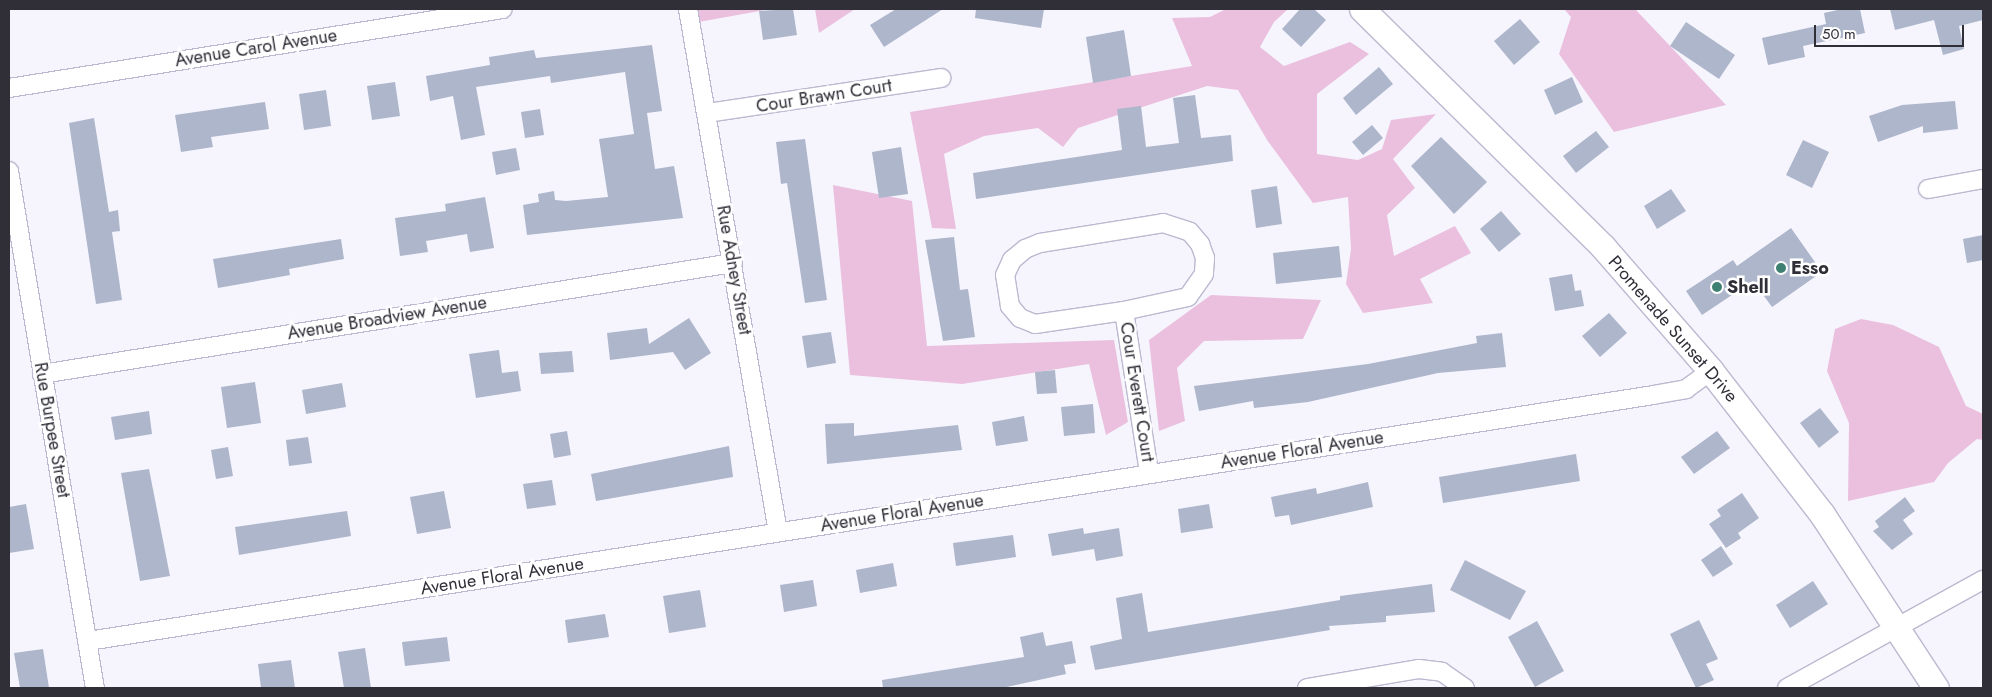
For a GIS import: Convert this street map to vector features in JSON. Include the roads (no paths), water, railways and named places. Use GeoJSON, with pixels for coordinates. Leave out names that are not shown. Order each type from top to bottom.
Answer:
{"type":"FeatureCollection","features":[{"type":"Feature","properties":{"kind":"street","name":"Avenue Carol Avenue"},"geometry":{"type":"LineString","coordinates":[[9,88],[503,9]]}},
{"type":"Feature","properties":{"kind":"street","name":"Rue Adney Street"},"geometry":{"type":"LineString","coordinates":[[688,9],[778,532]]}},
{"type":"Feature","properties":{"kind":"street","name":"Promenade Sunset Drive"},"geometry":{"type":"LineString","coordinates":[[1362,9],[1603,248],[1711,371],[1822,514],[1936,688]]}},
{"type":"Feature","properties":{"kind":"street","name":"Cour Brawn Court"},"geometry":{"type":"LineString","coordinates":[[707,113],[941,78]]}},
{"type":"Feature","properties":{"kind":"street","name":"Rue Burpee Street"},"geometry":{"type":"LineString","coordinates":[[9,171],[96,688]]}},
{"type":"Feature","properties":{"kind":"street"},"geometry":{"type":"LineString","coordinates":[[1928,189],[1983,179]]}},
{"type":"Feature","properties":{"kind":"street","name":"Cour Everett Court"},"geometry":{"type":"LineString","coordinates":[[1163,223],[1190,232],[1205,258],[1198,287],[1176,302],[1124,312],[1035,324],[1020,318],[1010,306],[1005,275],[1018,255],[1040,243],[1163,223]]}},
{"type":"Feature","properties":{"kind":"street","name":"Avenue Broadview Avenue"},"geometry":{"type":"LineString","coordinates":[[42,374],[733,262]]}},
{"type":"Feature","properties":{"kind":"street","name":"Cour Everett Court"},"geometry":{"type":"LineString","coordinates":[[1124,312],[1149,473]]}},
{"type":"Feature","properties":{"kind":"street","name":"Avenue Floral Avenue"},"geometry":{"type":"LineString","coordinates":[[88,641],[1686,389],[1711,371]]}},
{"type":"Feature","properties":{"kind":"street"},"geometry":{"type":"LineString","coordinates":[[1787,688],[1983,580]]}},
{"type":"Feature","properties":{"kind":"street"},"geometry":{"type":"LineString","coordinates":[[1307,688],[1419,669],[1442,672],[1465,688]]}},
{"type":"Feature","properties":{"kind":"place","name":"Esso"},"geometry":{"type":"Point","coordinates":[1781,268]}},
{"type":"Feature","properties":{"kind":"place","name":"Shell"},"geometry":{"type":"Point","coordinates":[1717,287]}}]}
